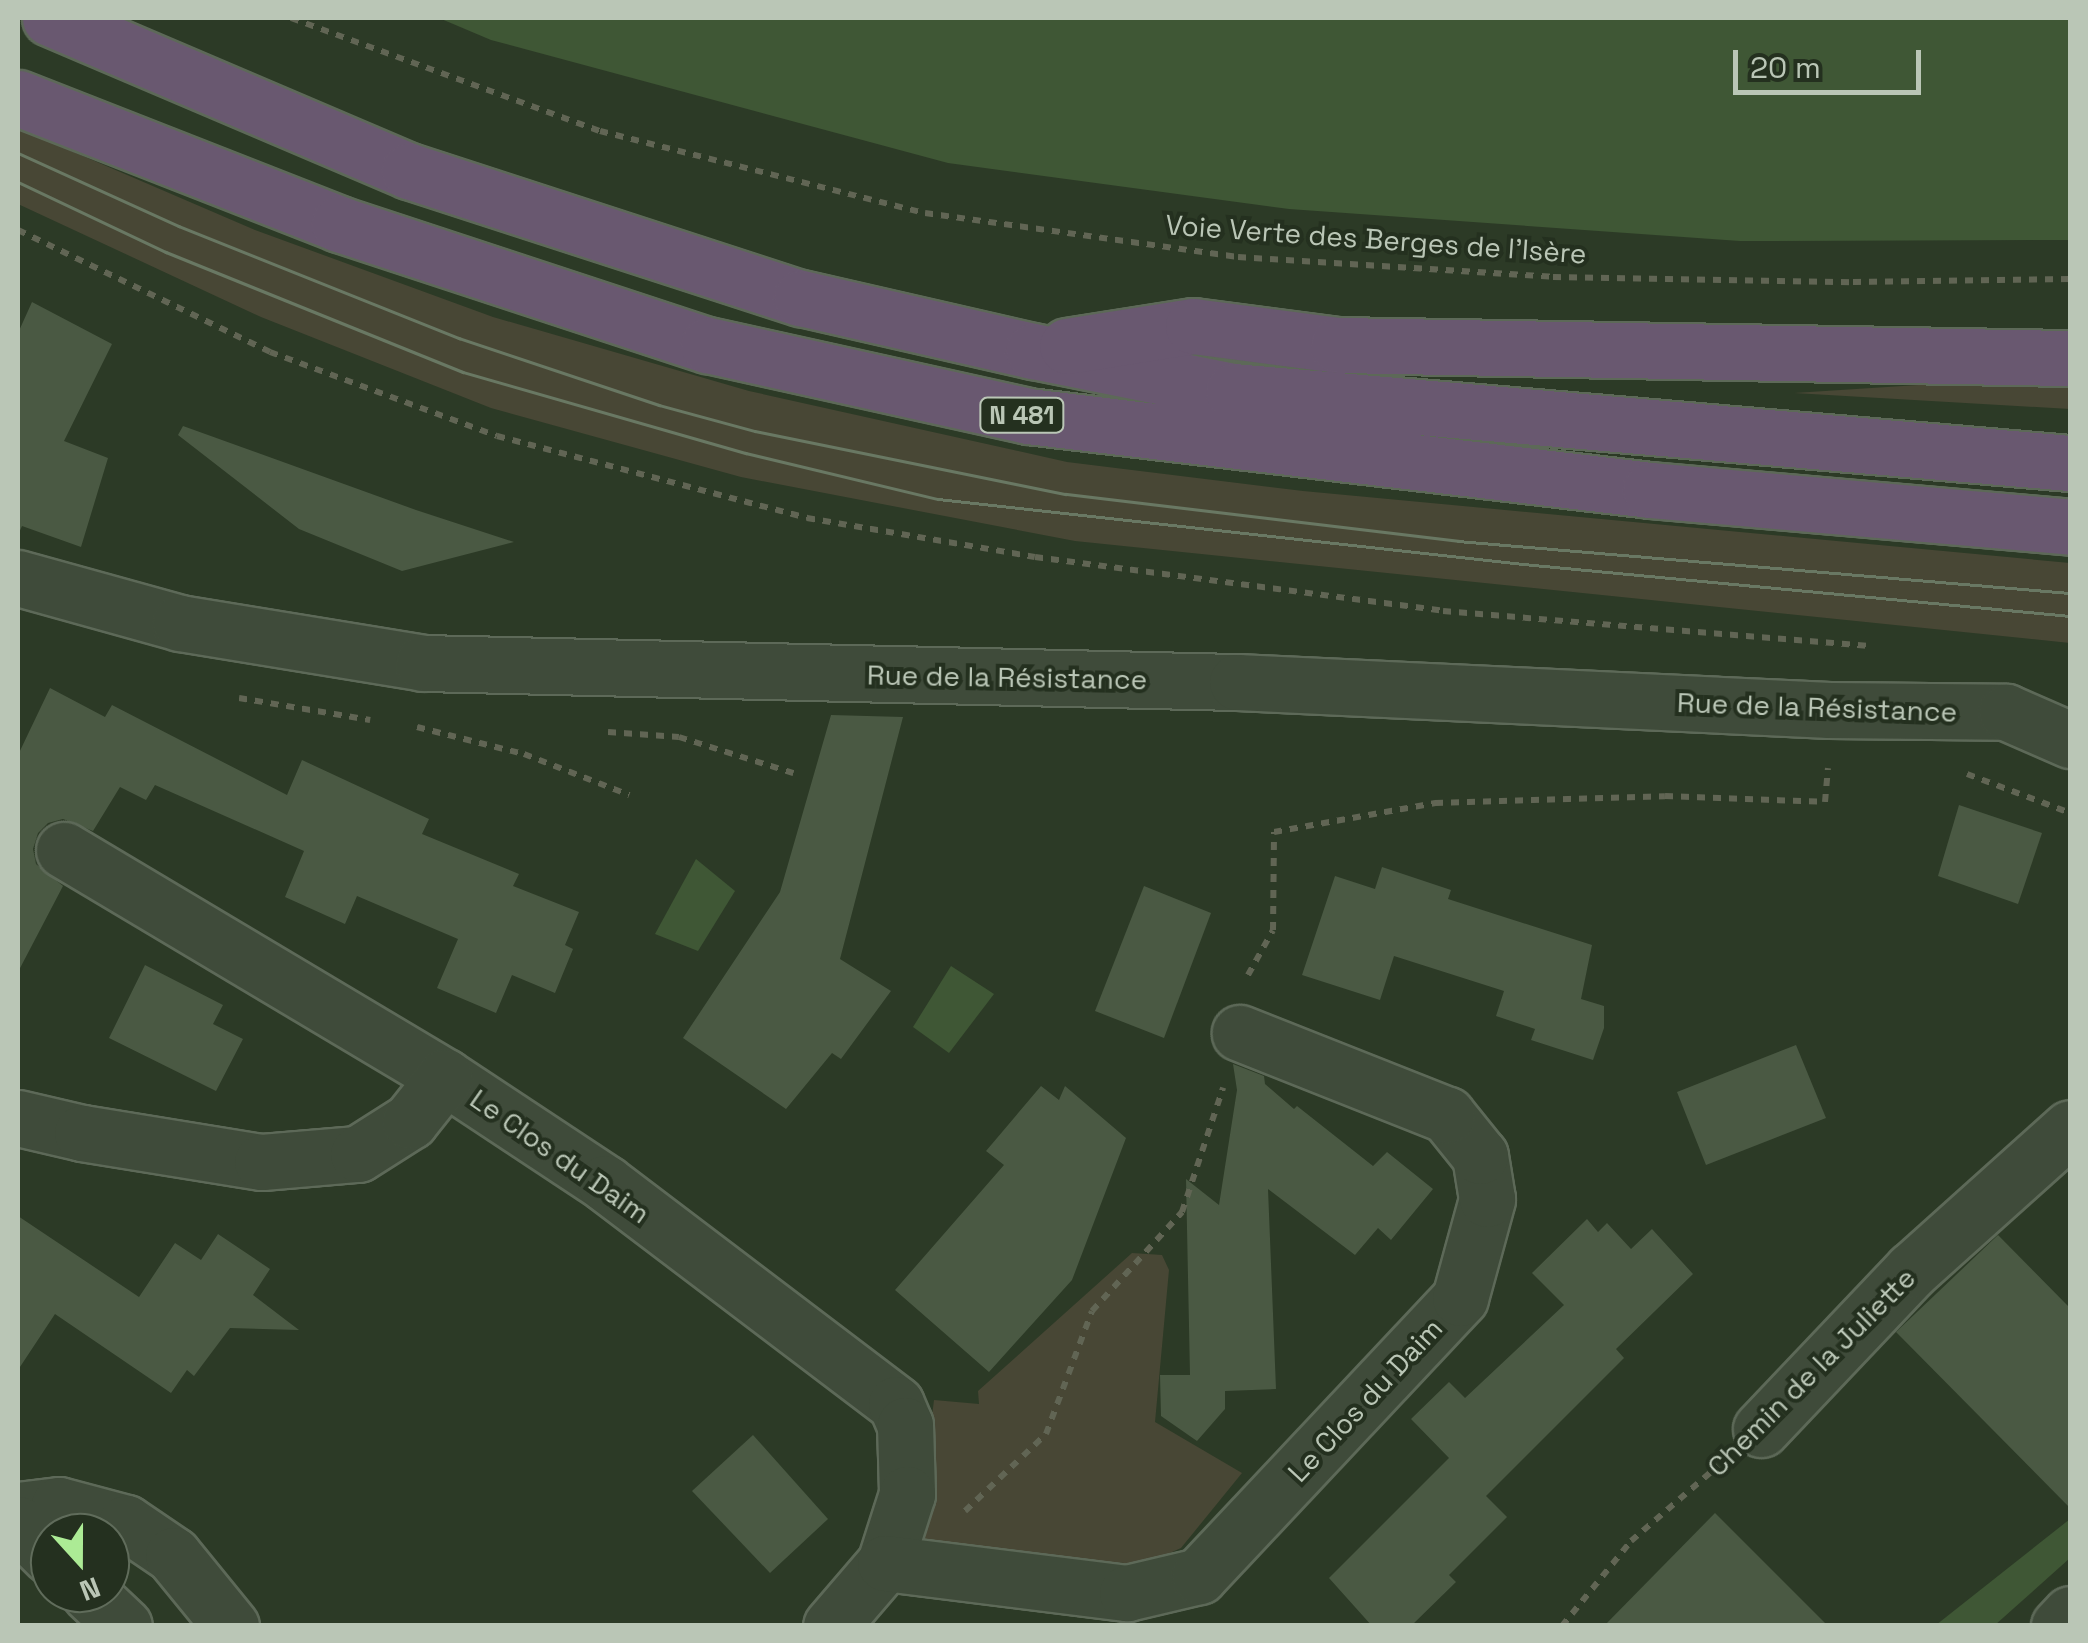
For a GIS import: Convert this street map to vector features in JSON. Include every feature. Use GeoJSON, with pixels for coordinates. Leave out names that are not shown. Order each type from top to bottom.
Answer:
{"type":"FeatureCollection","features":[{"type":"Feature","properties":{"kind":"highway","name":"N 481"},"geometry":{"type":"LineString","coordinates":[[50,18],[409,171],[801,298],[1033,352],[1233,391],[2070,463]]}},
{"type":"Feature","properties":{"kind":"highway","name":"N 481"},"geometry":{"type":"LineString","coordinates":[[18,98],[339,224],[708,345],[1028,416],[1650,490],[2070,527]]}},
{"type":"Feature","properties":{"kind":"highway"},"geometry":{"type":"LineString","coordinates":[[1033,352],[1194,326],[1338,345],[2070,358]]}},
{"type":"Feature","properties":{"kind":"street","name":"Rue de la Résistance"},"geometry":{"type":"LineString","coordinates":[[18,578],[180,623],[423,663],[1237,682],[1829,710],[2006,712],[2070,740]]}},
{"type":"Feature","properties":{"kind":"street","name":"Le Clos du Daim"},"geometry":{"type":"LineString","coordinates":[[64,850],[445,1077],[604,1183],[896,1404],[905,1425],[907,1494],[885,1563],[831,1626]]}},
{"type":"Feature","properties":{"kind":"street","name":"Le Clos du Daim"},"geometry":{"type":"LineString","coordinates":[[885,1563],[1128,1593],[1200,1576],[1460,1298],[1486,1198],[1480,1156],[1448,1115],[1240,1033]]}},
{"type":"Feature","properties":{"kind":"street"},"geometry":{"type":"LineString","coordinates":[[18,1118],[82,1133],[262,1162],[358,1154],[410,1122],[445,1077]]}},
{"type":"Feature","properties":{"kind":"street","name":"Chemin de la Juliette"},"geometry":{"type":"LineString","coordinates":[[1761,1429],[1912,1270],[2070,1128]]}},
{"type":"Feature","properties":{"kind":"street"},"geometry":{"type":"LineString","coordinates":[[18,1510],[59,1505],[126,1522],[172,1555],[230,1626]]}},
{"type":"Feature","properties":{"kind":"street"},"geometry":{"type":"LineString","coordinates":[[2059,1626],[2070,1614]]}},
{"type":"Feature","properties":{"kind":"path","name":"Voie Verte des Berges de l'Isère"},"geometry":{"type":"LineString","coordinates":[[291,18],[600,131],[924,213],[1238,257],[1552,278],[1853,282],[2070,279]]}},
{"type":"Feature","properties":{"kind":"path"},"geometry":{"type":"LineString","coordinates":[[18,230],[270,352],[498,436],[806,518],[1035,557],[1443,611],[1879,646]]}},
{"type":"Feature","properties":{"kind":"path"},"geometry":{"type":"LineString","coordinates":[[417,727],[456,728]]}},
{"type":"Feature","properties":{"kind":"path"},"geometry":{"type":"LineString","coordinates":[[590,731],[679,737],[793,773]]}},
{"type":"Feature","properties":{"kind":"path"},"geometry":{"type":"LineString","coordinates":[[1805,803],[1825,802],[1829,757]]}},
{"type":"Feature","properties":{"kind":"path","name":"Chemin de la Juliette"},"geometry":{"type":"LineString","coordinates":[[1562,1626],[1630,1541],[1761,1429]]}},
{"type":"Feature","properties":{"kind":"shaded area"},"geometry":{"type":"Polygon","coordinates":[[[439,18],[2070,18],[2070,240],[1740,241],[1289,209],[948,163],[491,40],[439,18]]]}},
{"type":"Feature","properties":{"kind":"shaded area"},"geometry":{"type":"Polygon","coordinates":[[[18,128],[255,230],[493,317],[749,391],[1067,462],[1303,491],[2070,563],[2070,643],[1075,541],[741,477],[491,408],[261,317],[18,204],[18,128]]]}},
{"type":"Feature","properties":{"kind":"shaded area"},"geometry":{"type":"Polygon","coordinates":[[[1918,385],[2070,385],[2070,409],[1794,393],[1918,385]]]}},
{"type":"Feature","properties":{"kind":"shaded area"},"geometry":{"type":"Polygon","coordinates":[[[696,859],[735,891],[698,951],[655,934],[696,859]]]}},
{"type":"Feature","properties":{"kind":"shaded area"},"geometry":{"type":"Polygon","coordinates":[[[951,966],[994,994],[949,1053],[913,1027],[951,966]]]}},
{"type":"Feature","properties":{"kind":"shaded area"},"geometry":{"type":"Polygon","coordinates":[[[1132,1253],[1162,1255],[1169,1270],[1155,1422],[1242,1473],[1181,1548],[1145,1564],[915,1553],[934,1400],[979,1404],[978,1391],[1132,1253]]]}},
{"type":"Feature","properties":{"kind":"shaded area"},"geometry":{"type":"Polygon","coordinates":[[[2070,1519],[2070,1558],[1995,1625],[1936,1625],[2070,1519]]]}},
{"type":"Feature","properties":{"kind":"building"},"geometry":{"type":"Polygon","coordinates":[[[32,302],[112,344],[64,441],[108,458],[81,547],[22,526],[18,535],[18,333],[32,302]]]}},
{"type":"Feature","properties":{"kind":"building"},"geometry":{"type":"Polygon","coordinates":[[[183,426],[514,542],[402,571],[299,529],[178,435],[183,426]]]}},
{"type":"Feature","properties":{"kind":"building"},"geometry":{"type":"Polygon","coordinates":[[[50,688],[105,717],[112,705],[287,795],[302,760],[429,819],[422,834],[519,874],[513,886],[579,912],[565,945],[573,949],[555,993],[512,975],[496,1013],[437,988],[458,939],[357,896],[345,924],[285,897],[304,851],[155,785],[146,800],[120,787],[93,831],[63,819],[48,823],[38,833],[33,849],[36,864],[63,886],[18,972],[18,755],[50,688]]]}},
{"type":"Feature","properties":{"kind":"building"},"geometry":{"type":"Polygon","coordinates":[[[831,715],[903,717],[840,959],[891,991],[841,1059],[832,1053],[786,1109],[683,1038],[780,892],[831,715]]]}},
{"type":"Feature","properties":{"kind":"building"},"geometry":{"type":"Polygon","coordinates":[[[1959,805],[2042,833],[2018,904],[1938,876],[1959,805]]]}},
{"type":"Feature","properties":{"kind":"building"},"geometry":{"type":"Polygon","coordinates":[[[1382,867],[1451,890],[1448,899],[1592,945],[1581,999],[1604,1006],[1604,1028],[1593,1060],[1531,1040],[1535,1029],[1496,1016],[1504,991],[1394,956],[1380,1000],[1302,975],[1335,876],[1375,889],[1382,867]]]}},
{"type":"Feature","properties":{"kind":"building"},"geometry":{"type":"Polygon","coordinates":[[[1144,886],[1211,913],[1164,1038],[1095,1011],[1144,886]]]}},
{"type":"Feature","properties":{"kind":"building"},"geometry":{"type":"Polygon","coordinates":[[[145,965],[223,1005],[213,1024],[243,1039],[216,1091],[109,1038],[145,965]]]}},
{"type":"Feature","properties":{"kind":"building"},"geometry":{"type":"Polygon","coordinates":[[[1796,1045],[1826,1118],[1706,1165],[1677,1092],[1796,1045]]]}},
{"type":"Feature","properties":{"kind":"building"},"geometry":{"type":"Polygon","coordinates":[[[1233,1064],[1264,1076],[1265,1084],[1294,1109],[1297,1106],[1373,1166],[1387,1152],[1433,1189],[1391,1240],[1378,1228],[1355,1255],[1268,1189],[1276,1389],[1225,1391],[1225,1409],[1197,1441],[1161,1416],[1160,1375],[1190,1375],[1186,1179],[1219,1205],[1237,1090],[1233,1064]]]}},
{"type":"Feature","properties":{"kind":"building"},"geometry":{"type":"Polygon","coordinates":[[[1041,1086],[1059,1100],[1065,1086],[1126,1138],[1072,1280],[989,1372],[895,1290],[1004,1165],[986,1151],[1041,1086]]]}},
{"type":"Feature","properties":{"kind":"building"},"geometry":{"type":"Polygon","coordinates":[[[18,1216],[139,1297],[175,1243],[201,1260],[218,1234],[270,1269],[253,1295],[299,1330],[230,1328],[194,1376],[187,1370],[171,1393],[55,1314],[18,1370],[18,1216]]]}},
{"type":"Feature","properties":{"kind":"building"},"geometry":{"type":"Polygon","coordinates":[[[1587,1219],[1598,1232],[1607,1223],[1631,1249],[1652,1229],[1693,1274],[1616,1349],[1624,1358],[1486,1496],[1507,1517],[1449,1575],[1456,1582],[1411,1626],[1372,1626],[1329,1578],[1449,1458],[1411,1419],[1449,1382],[1465,1398],[1564,1305],[1532,1273],[1587,1219]]]}},
{"type":"Feature","properties":{"kind":"building"},"geometry":{"type":"Polygon","coordinates":[[[1998,1235],[2070,1308],[2070,1508],[1896,1332],[1998,1235]]]}},
{"type":"Feature","properties":{"kind":"building"},"geometry":{"type":"Polygon","coordinates":[[[753,1435],[828,1519],[770,1573],[692,1491],[753,1435]]]}},
{"type":"Feature","properties":{"kind":"building"},"geometry":{"type":"Polygon","coordinates":[[[1715,1513],[1828,1626],[1604,1626],[1715,1513]]]}},
{"type":"Feature","properties":{"kind":"tram line"},"geometry":{"type":"LineString","coordinates":[[18,153],[179,226],[459,338],[659,405],[755,431],[1066,494],[1458,541],[2070,593]]}},
{"type":"Feature","properties":{"kind":"tram line"},"geometry":{"type":"LineString","coordinates":[[18,182],[166,252],[463,372],[746,453],[938,499],[1523,564],[2070,616]]}}]}
